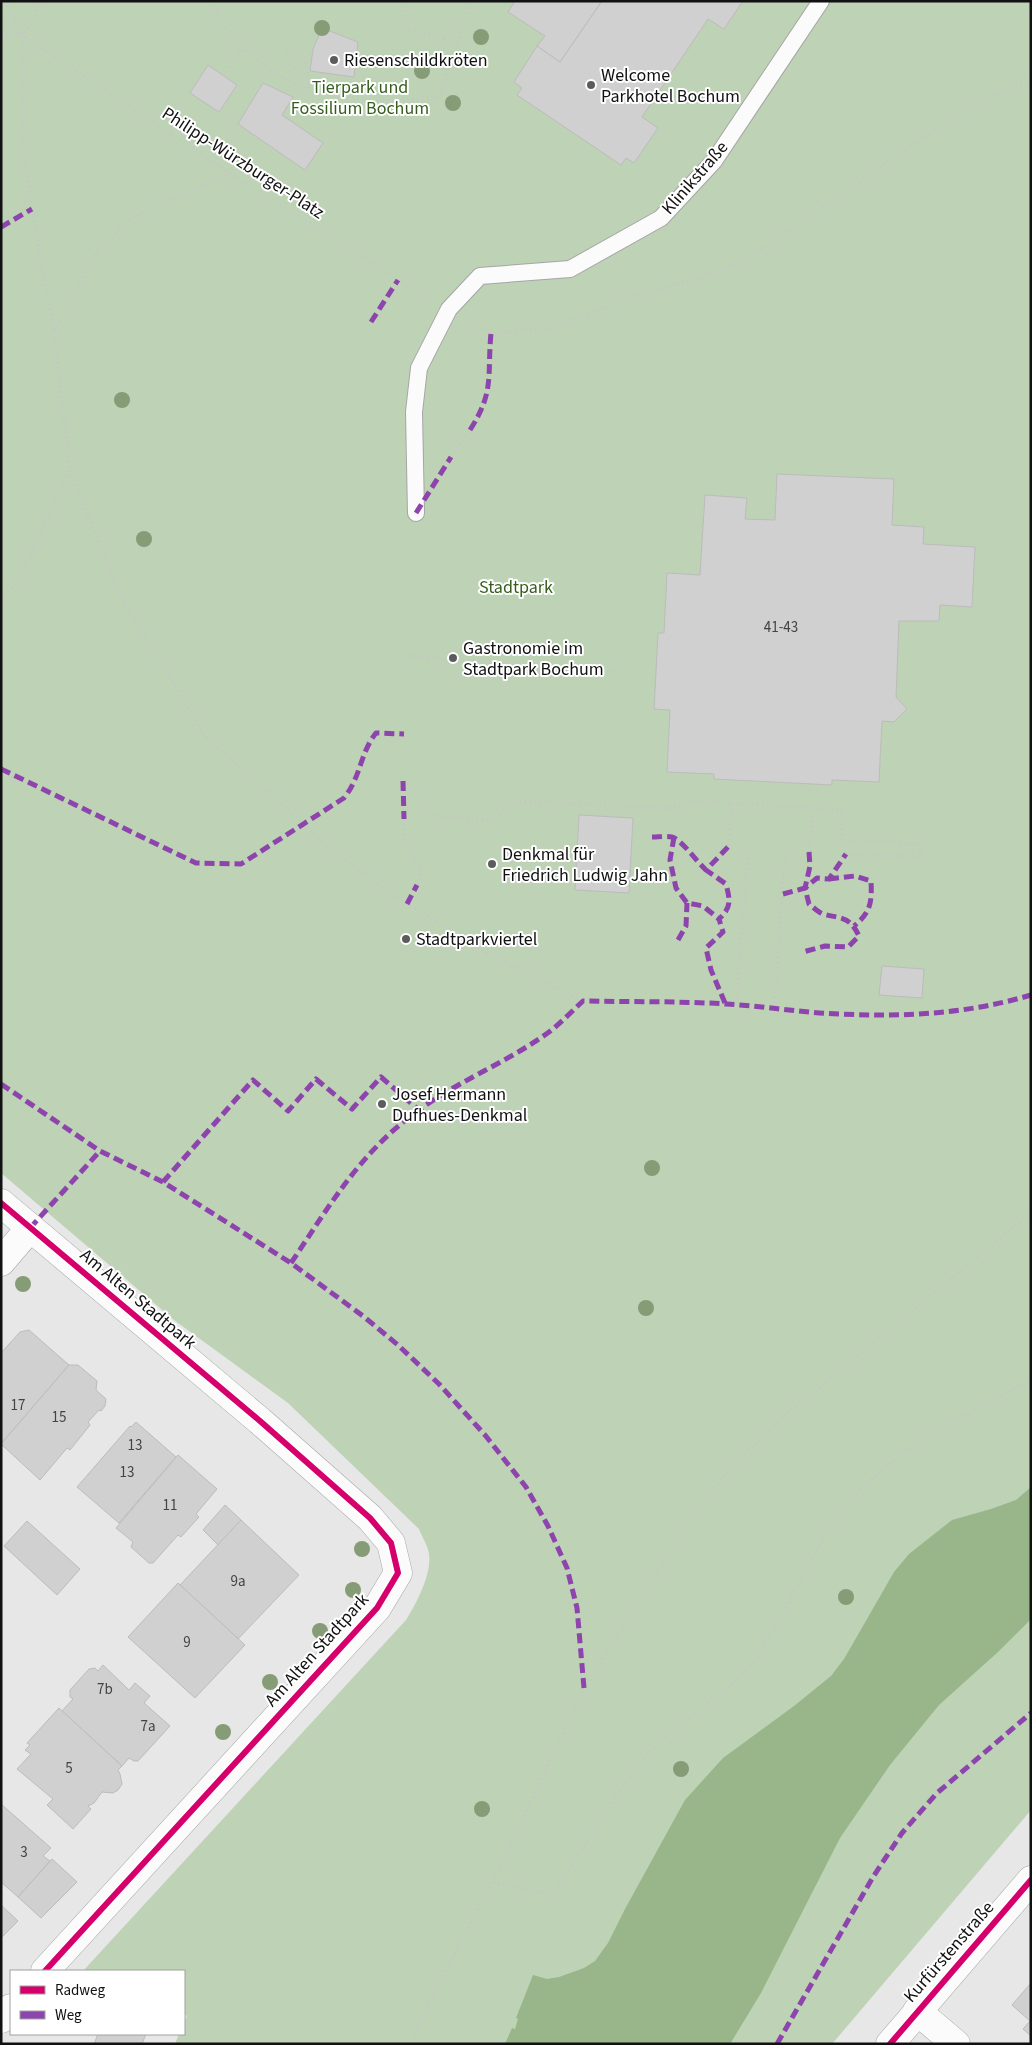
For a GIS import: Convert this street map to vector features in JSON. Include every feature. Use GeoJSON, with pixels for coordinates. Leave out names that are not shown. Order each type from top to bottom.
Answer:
{"type":"FeatureCollection","features":[{"type":"Feature","properties":{"kind":"street","name":"Am Alten Stadtpark"},"geometry":{"type":"LineString","coordinates":[[1,1203],[260,1421],[370,1518],[391,1542],[398,1573],[377,1608],[45,1970]]}},
{"type":"Feature","properties":{"kind":"street"},"geometry":{"type":"LineString","coordinates":[[1,1262],[30,1228]]}},
{"type":"Feature","properties":{"kind":"street","name":"Kurfürstenstraße"},"geometry":{"type":"LineString","coordinates":[[890,2044],[1031,1880]]}},
{"type":"Feature","properties":{"kind":"street"},"geometry":{"type":"LineString","coordinates":[[1,2018],[10,2009]]}},
{"type":"Feature","properties":{"kind":"street"},"geometry":{"type":"LineString","coordinates":[[917,2011],[956,2044]]}},
{"type":"Feature","properties":{"kind":"lane","name":"Klinikstraße"},"geometry":{"type":"LineString","coordinates":[[449,309],[480,276],[570,269],[661,218],[714,162],[821,1]]}},
{"type":"Feature","properties":{"kind":"lane"},"geometry":{"type":"LineString","coordinates":[[416,513],[414,412],[419,368],[449,309]]}},
{"type":"Feature","properties":{"kind":"path"},"geometry":{"type":"LineString","coordinates":[[212,1],[223,25],[243,47],[277,74],[309,91],[371,101],[440,97],[470,1]]}},
{"type":"Feature","properties":{"kind":"path"},"geometry":{"type":"LineString","coordinates":[[402,1],[410,30],[444,39],[445,82]]}},
{"type":"Feature","properties":{"kind":"path"},"geometry":{"type":"LineString","coordinates":[[224,76],[243,47]]}},
{"type":"Feature","properties":{"kind":"path"},"geometry":{"type":"LineString","coordinates":[[307,78],[292,66],[287,59],[286,53],[292,52],[304,55],[309,91]]}},
{"type":"Feature","properties":{"kind":"path"},"geometry":{"type":"LineString","coordinates":[[54,332],[97,251],[131,218],[230,173]]}},
{"type":"Feature","properties":{"kind":"path"},"geometry":{"type":"LineString","coordinates":[[451,457],[470,430]]}},
{"type":"Feature","properties":{"kind":"path"},"geometry":{"type":"LineString","coordinates":[[1,599],[18,582],[70,471]]}},
{"type":"Feature","properties":{"kind":"path"},"geometry":{"type":"LineString","coordinates":[[408,656],[614,671]]}},
{"type":"Feature","properties":{"kind":"path"},"geometry":{"type":"LineString","coordinates":[[403,781],[434,816],[494,820],[515,801],[671,808],[693,800],[843,810],[841,840],[920,844],[920,857],[846,854]]}},
{"type":"Feature","properties":{"kind":"path"},"geometry":{"type":"LineString","coordinates":[[728,847],[732,804]]}},
{"type":"Feature","properties":{"kind":"path"},"geometry":{"type":"LineString","coordinates":[[809,852],[812,808]]}},
{"type":"Feature","properties":{"kind":"path"},"geometry":{"type":"LineString","coordinates":[[404,818],[404,841],[422,873],[417,885]]}},
{"type":"Feature","properties":{"kind":"path"},"geometry":{"type":"LineString","coordinates":[[736,1004],[748,853]]}},
{"type":"Feature","properties":{"kind":"path"},"geometry":{"type":"LineString","coordinates":[[774,1008],[785,855]]}},
{"type":"Feature","properties":{"kind":"path"},"geometry":{"type":"LineString","coordinates":[[411,2044],[435,1990],[493,1882],[584,1688],[671,1548],[715,1486],[738,1460],[784,1416],[1031,1214]]}},
{"type":"Feature","properties":{"kind":"path"},"geometry":{"type":"LineString","coordinates":[[493,1882],[553,1895],[616,1796],[645,1757],[670,1733],[737,1680],[757,1658],[829,1529],[856,1492],[900,1455],[927,1437],[1031,1380]]}},
{"type":"Feature","properties":{"kind":"green space","name":"Stadtpark"},"geometry":{"type":"Polygon","coordinates":[[[1,1],[1031,1],[1031,1810],[832,2044],[175,2044],[179,2035],[185,2035],[185,2021],[187,2016],[185,2015],[185,1970],[84,1970],[406,1620],[426,1579],[429,1554],[419,1529],[288,1403],[174,1320],[1,1173],[1,1]]]}},
{"type":"Feature","properties":{"kind":"shaded area"},"geometry":{"type":"Polygon","coordinates":[[[1031,1487],[1031,1619],[998,1652],[939,1705],[890,1765],[840,1838],[761,1993],[730,2044],[505,2044],[512,2028],[515,2029],[518,2019],[516,2018],[533,1975],[547,1979],[559,1977],[584,1968],[595,1961],[608,1943],[685,1800],[723,1758],[794,1706],[831,1676],[844,1659],[894,1572],[909,1554],[952,1520],[1016,1500],[1031,1487]]]}},
{"type":"Feature","properties":{"kind":"building"},"geometry":{"type":"Polygon","coordinates":[[[515,1],[602,1],[560,62],[537,46],[545,36],[508,12],[515,1]]]}},
{"type":"Feature","properties":{"kind":"building","name":"Welcome Parkhotel Bochum"},"geometry":{"type":"Polygon","coordinates":[[[602,1],[743,1],[724,29],[708,19],[642,117],[658,128],[634,163],[626,158],[621,165],[517,95],[522,88],[514,82],[537,46],[560,62],[602,1]]]}},
{"type":"Feature","properties":{"kind":"building","name":"Riesenschildkröten"},"geometry":{"type":"Polygon","coordinates":[[[322,28],[358,42],[354,77],[310,71],[313,49],[322,28]]]}},
{"type":"Feature","properties":{"kind":"building"},"geometry":{"type":"Polygon","coordinates":[[[208,65],[237,85],[219,112],[190,93],[208,65]]]}},
{"type":"Feature","properties":{"kind":"building"},"geometry":{"type":"Polygon","coordinates":[[[263,83],[293,97],[282,115],[323,143],[305,170],[238,124],[263,83]]]}},
{"type":"Feature","properties":{"kind":"building"},"geometry":{"type":"Polygon","coordinates":[[[777,474],[894,479],[892,525],[924,527],[923,544],[975,547],[972,607],[940,605],[939,621],[899,621],[896,697],[907,709],[894,722],[882,721],[879,782],[832,780],[832,785],[714,779],[714,774],[667,772],[670,710],[654,709],[658,633],[664,633],[667,573],[700,575],[705,495],[747,498],[745,519],[775,520],[777,474]]]}},
{"type":"Feature","properties":{"kind":"building"},"geometry":{"type":"Polygon","coordinates":[[[579,815],[633,818],[629,893],[575,890],[579,815]]]}},
{"type":"Feature","properties":{"kind":"building"},"geometry":{"type":"Polygon","coordinates":[[[882,966],[924,969],[922,998],[879,995],[882,966]]]}},
{"type":"Feature","properties":{"kind":"building"},"geometry":{"type":"Polygon","coordinates":[[[29,1330],[69,1365],[1,1444],[1,1353],[20,1332],[29,1330]]]}},
{"type":"Feature","properties":{"kind":"building"},"geometry":{"type":"Polygon","coordinates":[[[69,1365],[78,1365],[97,1381],[96,1390],[106,1399],[105,1406],[88,1422],[90,1425],[70,1450],[67,1448],[40,1480],[1,1444],[69,1365]]]}},
{"type":"Feature","properties":{"kind":"building"},"geometry":{"type":"Polygon","coordinates":[[[136,1422],[176,1457],[119,1523],[77,1487],[130,1426],[136,1422]]]}},
{"type":"Feature","properties":{"kind":"building"},"geometry":{"type":"Polygon","coordinates":[[[178,1455],[217,1489],[196,1514],[199,1517],[181,1537],[178,1535],[153,1563],[149,1563],[131,1547],[133,1542],[116,1528],[178,1455]]]}},
{"type":"Feature","properties":{"kind":"building"},"geometry":{"type":"Polygon","coordinates":[[[225,1505],[241,1520],[218,1545],[203,1530],[225,1505]]]}},
{"type":"Feature","properties":{"kind":"building"},"geometry":{"type":"Polygon","coordinates":[[[241,1520],[299,1575],[238,1639],[180,1585],[241,1520]]]}},
{"type":"Feature","properties":{"kind":"building"},"geometry":{"type":"Polygon","coordinates":[[[27,1521],[80,1569],[57,1595],[4,1546],[27,1521]]]}},
{"type":"Feature","properties":{"kind":"building"},"geometry":{"type":"Polygon","coordinates":[[[178,1583],[245,1645],[195,1698],[128,1637],[178,1583]]]}},
{"type":"Feature","properties":{"kind":"building"},"geometry":{"type":"Polygon","coordinates":[[[103,1665],[129,1690],[135,1683],[150,1696],[144,1703],[170,1726],[138,1761],[129,1758],[122,1766],[62,1711],[73,1699],[70,1697],[70,1690],[89,1669],[95,1668],[98,1671],[103,1665]]]}},
{"type":"Feature","properties":{"kind":"building"},"geometry":{"type":"Polygon","coordinates":[[[59,1708],[122,1766],[118,1770],[122,1784],[118,1790],[113,1793],[102,1792],[94,1803],[88,1806],[91,1809],[73,1829],[47,1805],[53,1799],[17,1769],[31,1754],[25,1750],[30,1745],[27,1743],[59,1708]]]}},
{"type":"Feature","properties":{"kind":"building"},"geometry":{"type":"Polygon","coordinates":[[[1,1804],[51,1848],[43,1856],[50,1861],[18,1897],[1,1882],[1,1804]]]}},
{"type":"Feature","properties":{"kind":"building"},"geometry":{"type":"Polygon","coordinates":[[[52,1859],[77,1882],[41,1918],[18,1897],[52,1859]]]}},
{"type":"Feature","properties":{"kind":"building"},"geometry":{"type":"Polygon","coordinates":[[[1,1905],[18,1921],[1,1938],[1,1905]]]}},
{"type":"Feature","properties":{"kind":"building"},"geometry":{"type":"Polygon","coordinates":[[[1031,1983],[1031,2036],[1023,2029],[1030,2021],[1012,2005],[1031,1983]]]}},
{"type":"Feature","properties":{"kind":"building"},"geometry":{"type":"Polygon","coordinates":[[[98,2035],[146,2035],[142,2044],[94,2044],[98,2035]]]}},
{"type":"Feature","properties":{"kind":"marked path"},"geometry":{"type":"LineString","coordinates":[[1,227],[32,209]]}},
{"type":"Feature","properties":{"kind":"marked path"},"geometry":{"type":"LineString","coordinates":[[371,322],[398,280]]}},
{"type":"Feature","properties":{"kind":"marked path"},"geometry":{"type":"LineString","coordinates":[[470,430],[487,394],[491,333]]}},
{"type":"Feature","properties":{"kind":"marked path"},"geometry":{"type":"LineString","coordinates":[[416,513],[451,457]]}},
{"type":"Feature","properties":{"kind":"marked path"},"geometry":{"type":"LineString","coordinates":[[1,769],[196,863],[241,864],[344,798],[354,782],[367,749],[376,733],[404,734]]}},
{"type":"Feature","properties":{"kind":"marked path"},"geometry":{"type":"LineString","coordinates":[[403,781],[404,819]]}},
{"type":"Feature","properties":{"kind":"marked path"},"geometry":{"type":"LineString","coordinates":[[652,837],[672,837],[676,839],[706,870]]}},
{"type":"Feature","properties":{"kind":"marked path"},"geometry":{"type":"LineString","coordinates":[[674,837],[670,860],[676,888],[687,903],[703,906],[719,919]]}},
{"type":"Feature","properties":{"kind":"marked path"},"geometry":{"type":"LineString","coordinates":[[725,1003],[711,970],[706,948],[723,932],[719,919],[728,907],[728,895],[726,884],[706,870],[728,847]]}},
{"type":"Feature","properties":{"kind":"marked path"},"geometry":{"type":"LineString","coordinates":[[809,852],[810,866],[805,888],[817,878],[829,879],[846,854]]}},
{"type":"Feature","properties":{"kind":"marked path"},"geometry":{"type":"LineString","coordinates":[[829,879],[855,876],[871,881],[871,901],[864,916],[854,926]]}},
{"type":"Feature","properties":{"kind":"marked path"},"geometry":{"type":"LineString","coordinates":[[407,904],[417,885]]}},
{"type":"Feature","properties":{"kind":"marked path"},"geometry":{"type":"LineString","coordinates":[[783,894],[805,888],[809,904],[823,914],[848,921],[859,936],[848,947],[825,946],[803,952]]}},
{"type":"Feature","properties":{"kind":"marked path"},"geometry":{"type":"LineString","coordinates":[[678,940],[686,926],[687,903]]}},
{"type":"Feature","properties":{"kind":"marked path"},"geometry":{"type":"LineString","coordinates":[[291,1263],[348,1180],[363,1161],[398,1126],[435,1099],[533,1043],[583,1001],[708,1003],[826,1013],[889,1015],[960,1010],[1031,995]]}},
{"type":"Feature","properties":{"kind":"marked path"},"geometry":{"type":"LineString","coordinates":[[163,1182],[253,1080],[288,1111],[316,1079],[352,1109],[381,1077],[419,1110]]}},
{"type":"Feature","properties":{"kind":"marked path"},"geometry":{"type":"LineString","coordinates":[[1,1084],[100,1151],[163,1182],[291,1263],[363,1316],[398,1345],[439,1384],[485,1435],[526,1487],[548,1526],[567,1568],[577,1608],[584,1688]]}},
{"type":"Feature","properties":{"kind":"marked path"},"geometry":{"type":"LineString","coordinates":[[30,1228],[100,1151]]}},
{"type":"Feature","properties":{"kind":"marked path"},"geometry":{"type":"LineString","coordinates":[[777,2044],[873,1877],[902,1833],[937,1793],[1031,1713]]}},
{"type":"Feature","properties":{"kind":"cycle path"},"geometry":{"type":"LineString","coordinates":[[1,1203],[260,1421],[370,1518],[391,1543],[398,1573],[377,1608],[46,1970]]}},
{"type":"Feature","properties":{"kind":"cycle path"},"geometry":{"type":"LineString","coordinates":[[890,2044],[1031,1880]]}},
{"type":"Feature","properties":{"kind":"place","name":"Riesenschildkröten"},"geometry":{"type":"Point","coordinates":[334,60]}},
{"type":"Feature","properties":{"kind":"place","name":"Welcome Parkhotel Bochum"},"geometry":{"type":"Point","coordinates":[591,85]}},
{"type":"Feature","properties":{"kind":"place","name":"Gastronomie im Stadtpark Bochum"},"geometry":{"type":"Point","coordinates":[453,658]}},
{"type":"Feature","properties":{"kind":"place","name":"Denkmal für Friedrich Ludwig Jahn"},"geometry":{"type":"Point","coordinates":[492,864]}},
{"type":"Feature","properties":{"kind":"place","name":"Stadtparkviertel"},"geometry":{"type":"Point","coordinates":[406,939]}},
{"type":"Feature","properties":{"kind":"place","name":"Josef Hermann Dufhues-Denkmal"},"geometry":{"type":"Point","coordinates":[382,1104]}},
{"type":"Feature","properties":{"kind":"park label","name":"Tierpark und Fossilium Bochum"},"geometry":{"type":"Point","coordinates":[360,97]}}]}
